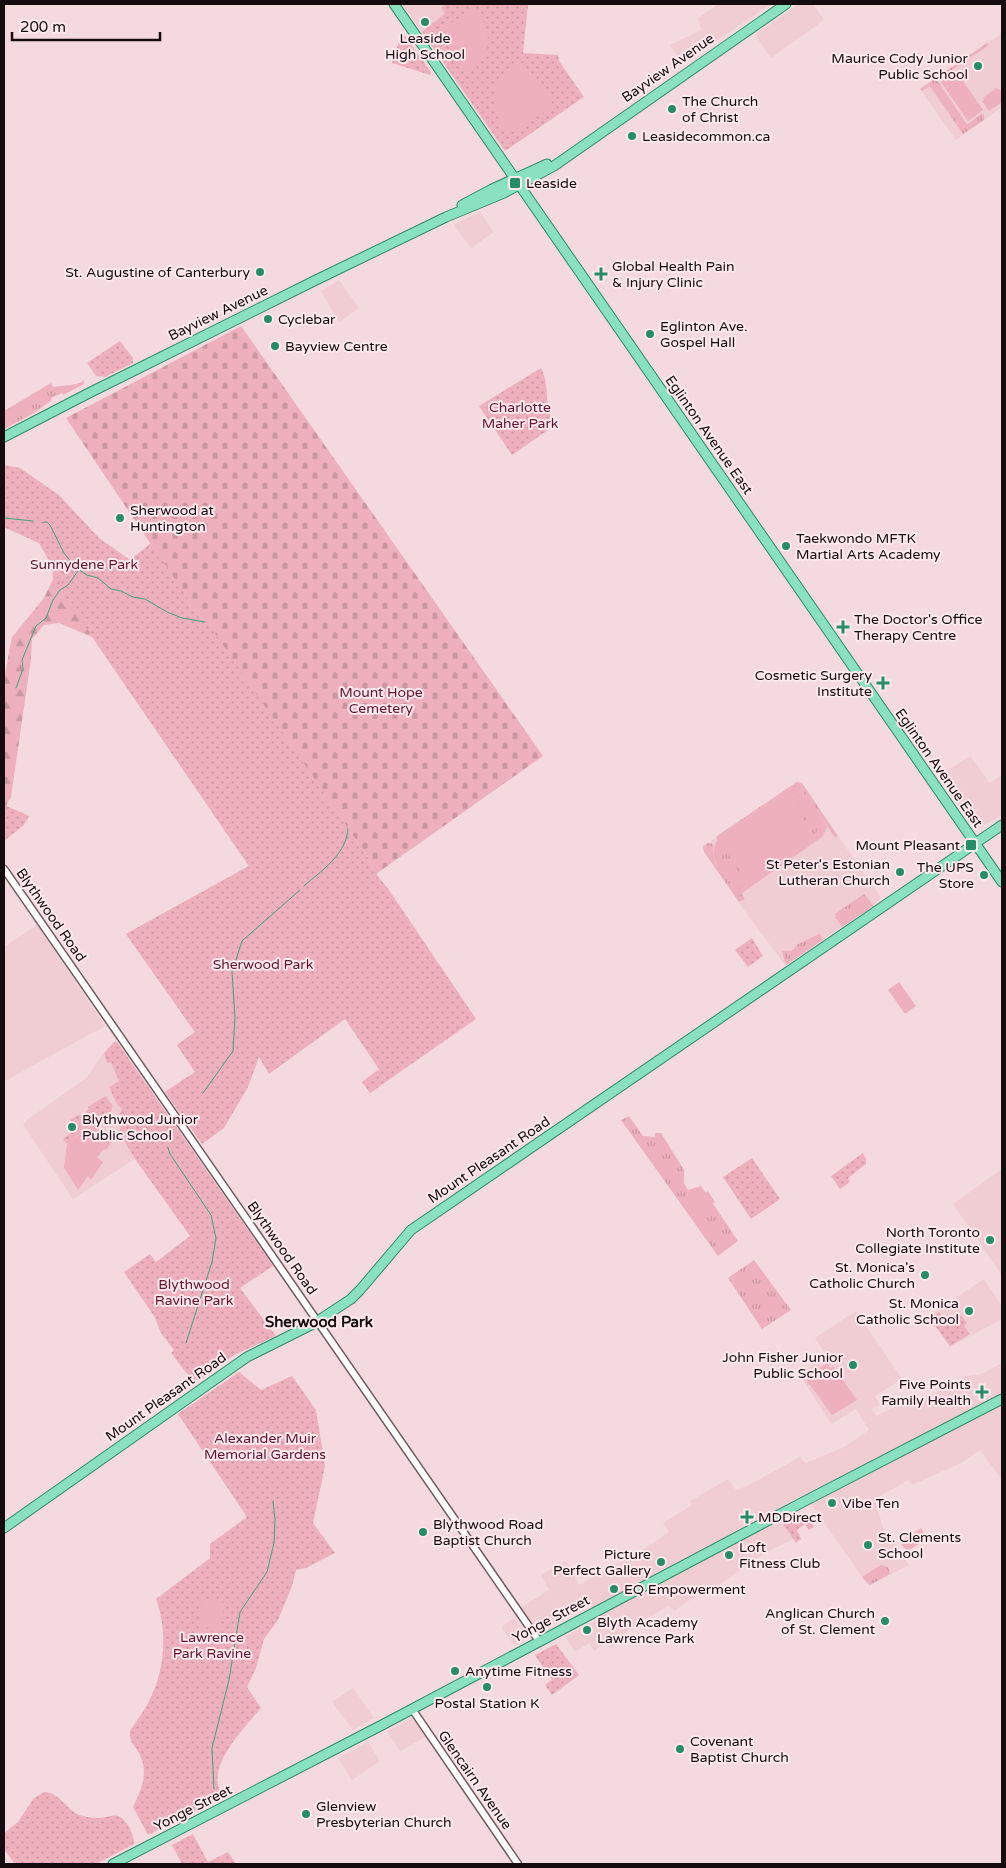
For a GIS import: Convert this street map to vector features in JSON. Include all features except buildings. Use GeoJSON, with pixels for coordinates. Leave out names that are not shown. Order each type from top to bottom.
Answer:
{"type":"FeatureCollection","features":[{"type":"Feature","properties":{"kind":"main road","name":"Eglinton Avenue East"},"geometry":{"type":"LineString","coordinates":[[394,4],[1002,882]]}},
{"type":"Feature","properties":{"kind":"main road","name":"Bayview Avenue"},"geometry":{"type":"LineString","coordinates":[[4,437],[203,336],[517,182],[554,166],[786,4]]}},
{"type":"Feature","properties":{"kind":"main road","name":"Mount Pleasant Road"},"geometry":{"type":"LineString","coordinates":[[4,1528],[247,1357],[318,1321],[355,1295],[411,1230],[1002,825]]}},
{"type":"Feature","properties":{"kind":"main road","name":"Yonge Street"},"geometry":{"type":"LineString","coordinates":[[113,1864],[1002,1399]]}},
{"type":"Feature","properties":{"kind":"street","name":"Blythwood Road"},"geometry":{"type":"LineString","coordinates":[[4,869],[539,1641]]}},
{"type":"Feature","properties":{"kind":"street","name":"Glencairn Avenue"},"geometry":{"type":"LineString","coordinates":[[412,1709],[518,1864]]}},
{"type":"Feature","properties":{"kind":"shaded area","name":"Leaside High School"},"geometry":{"type":"Polygon","coordinates":[[[402,4],[445,4],[441,8],[446,12],[422,32],[402,4]]]}},
{"type":"Feature","properties":{"kind":"shaded area"},"geometry":{"type":"Polygon","coordinates":[[[719,4],[771,4],[683,64],[670,45],[701,30],[698,18],[719,4]]]}},
{"type":"Feature","properties":{"kind":"shaded area"},"geometry":{"type":"Polygon","coordinates":[[[799,4],[813,4],[824,20],[771,58],[757,38],[757,33],[799,4]]]}},
{"type":"Feature","properties":{"kind":"shaded area","name":"Maurice Cody Junior Public School"},"geometry":{"type":"Polygon","coordinates":[[[1002,33],[1002,107],[956,140],[920,89],[1002,33]]]}},
{"type":"Feature","properties":{"kind":"shaded area"},"geometry":{"type":"Polygon","coordinates":[[[480,212],[494,232],[471,248],[455,227],[455,224],[480,212]]]}},
{"type":"Feature","properties":{"kind":"shaded area"},"geometry":{"type":"Polygon","coordinates":[[[339,280],[359,308],[339,322],[321,291],[339,280]]]}},
{"type":"Feature","properties":{"kind":"shaded area"},"geometry":{"type":"Polygon","coordinates":[[[970,756],[990,783],[1002,775],[1002,815],[979,828],[974,827],[941,779],[943,773],[970,756]]]}},
{"type":"Feature","properties":{"kind":"shaded area"},"geometry":{"type":"Polygon","coordinates":[[[796,782],[802,783],[881,898],[873,906],[785,965],[749,917],[703,848],[717,836],[796,782]]]}},
{"type":"Feature","properties":{"kind":"shaded area"},"geometry":{"type":"Polygon","coordinates":[[[37,925],[105,1026],[5,1081],[4,947],[37,925]]]}},
{"type":"Feature","properties":{"kind":"shaded area","name":"Blythwood Junior Public School"},"geometry":{"type":"Polygon","coordinates":[[[104,1053],[107,1063],[111,1062],[120,1081],[122,1108],[120,1113],[123,1120],[119,1132],[135,1159],[73,1199],[23,1125],[28,1119],[85,1079],[104,1053]]]}},
{"type":"Feature","properties":{"kind":"shaded area","name":"North Toronto Collegiate Institute"},"geometry":{"type":"Polygon","coordinates":[[[1002,1169],[1002,1276],[953,1204],[1002,1169]]]}},
{"type":"Feature","properties":{"kind":"shaded area","name":"St. Monica Catholic School"},"geometry":{"type":"Polygon","coordinates":[[[984,1279],[1002,1306],[1002,1319],[950,1347],[927,1317],[984,1279]]]}},
{"type":"Feature","properties":{"kind":"shaded area"},"geometry":{"type":"Polygon","coordinates":[[[856,1311],[902,1379],[875,1396],[880,1405],[872,1409],[876,1416],[903,1402],[915,1393],[920,1400],[966,1376],[979,1375],[1002,1363],[1002,1480],[980,1450],[961,1463],[912,1485],[908,1480],[875,1499],[883,1528],[909,1565],[870,1585],[867,1584],[804,1494],[774,1511],[794,1539],[767,1552],[713,1589],[710,1586],[674,1611],[669,1606],[644,1620],[626,1632],[628,1636],[611,1648],[607,1642],[594,1651],[589,1643],[575,1652],[565,1637],[598,1619],[590,1604],[538,1633],[520,1608],[549,1590],[541,1575],[566,1561],[579,1585],[647,1547],[669,1532],[663,1523],[692,1505],[690,1501],[728,1479],[736,1490],[749,1485],[800,1457],[806,1463],[844,1447],[869,1430],[856,1409],[831,1424],[799,1374],[827,1356],[815,1338],[856,1311]]]}},
{"type":"Feature","properties":{"kind":"shaded area"},"geometry":{"type":"Polygon","coordinates":[[[514,1618],[528,1637],[515,1646],[501,1627],[514,1618]]]}},
{"type":"Feature","properties":{"kind":"shaded area"},"geometry":{"type":"Polygon","coordinates":[[[353,1688],[374,1718],[353,1730],[332,1702],[353,1688]]]}},
{"type":"Feature","properties":{"kind":"shaded area"},"geometry":{"type":"Polygon","coordinates":[[[412,1719],[426,1737],[400,1751],[387,1731],[412,1719]]]}},
{"type":"Feature","properties":{"kind":"shaded area"},"geometry":{"type":"Polygon","coordinates":[[[368,1742],[380,1761],[352,1780],[338,1758],[368,1742]]]}},
{"type":"Feature","properties":{"kind":"green space"},"geometry":{"type":"Polygon","coordinates":[[[445,4],[528,4],[523,53],[558,55],[559,61],[584,97],[505,151],[422,32],[445,13],[441,8],[445,4]]]}},
{"type":"Feature","properties":{"kind":"green space"},"geometry":{"type":"Polygon","coordinates":[[[474,8],[485,26],[488,46],[482,59],[467,72],[441,35],[441,30],[474,8]]]}},
{"type":"Feature","properties":{"kind":"green space"},"geometry":{"type":"Polygon","coordinates":[[[403,33],[431,72],[430,75],[392,63],[403,33]]]}},
{"type":"Feature","properties":{"kind":"green space"},"geometry":{"type":"Polygon","coordinates":[[[987,43],[989,45],[937,80],[966,123],[968,124],[982,113],[984,116],[984,120],[963,134],[930,86],[922,91],[920,89],[987,43]]]}},
{"type":"Feature","properties":{"kind":"green space"},"geometry":{"type":"Polygon","coordinates":[[[520,60],[552,101],[552,107],[507,135],[497,113],[494,94],[502,77],[509,68],[520,60]]]}},
{"type":"Feature","properties":{"kind":"green space"},"geometry":{"type":"Polygon","coordinates":[[[956,71],[983,110],[968,121],[941,82],[956,71]]]}},
{"type":"Feature","properties":{"kind":"green space"},"geometry":{"type":"Polygon","coordinates":[[[996,88],[1002,91],[1002,102],[989,111],[982,101],[984,100],[983,98],[996,88]]]}},
{"type":"Feature","properties":{"kind":"green space","name":"Mount Hope Cemetery"},"geometry":{"type":"Polygon","coordinates":[[[241,326],[543,756],[376,874],[372,869],[373,865],[206,621],[202,620],[66,418],[241,326]]]}},
{"type":"Feature","properties":{"kind":"green space"},"geometry":{"type":"Polygon","coordinates":[[[120,341],[133,358],[133,363],[105,377],[96,376],[87,363],[120,341]]]}},
{"type":"Feature","properties":{"kind":"green space","name":"Charlotte Maher Park"},"geometry":{"type":"Polygon","coordinates":[[[541,368],[545,379],[549,413],[554,426],[512,455],[479,406],[541,368]]]}},
{"type":"Feature","properties":{"kind":"green space"},"geometry":{"type":"Polygon","coordinates":[[[84,380],[84,384],[63,395],[62,393],[51,398],[52,400],[34,413],[4,429],[4,411],[51,383],[53,387],[74,384],[84,380]]]}},
{"type":"Feature","properties":{"kind":"green space","name":"Sherwood Park"},"geometry":{"type":"Polygon","coordinates":[[[4,465],[20,468],[59,495],[99,538],[130,560],[151,543],[202,620],[206,620],[373,865],[372,869],[389,890],[476,1019],[370,1093],[362,1082],[379,1069],[345,1019],[269,1074],[259,1057],[248,1087],[224,1128],[202,1144],[165,1092],[195,1072],[177,1045],[195,1032],[126,934],[249,866],[66,598],[52,565],[39,543],[4,527],[4,465]]]}},
{"type":"Feature","properties":{"kind":"green space"},"geometry":{"type":"Polygon","coordinates":[[[4,524],[32,533],[258,832],[199,1075],[165,1092],[195,1072],[177,1045],[195,1032],[126,934],[249,866],[92,637],[59,623],[44,625],[32,639],[31,659],[11,797],[6,806],[29,816],[4,835],[5,674],[12,637],[44,598],[53,579],[52,565],[39,543],[4,527],[4,524]]]}},
{"type":"Feature","properties":{"kind":"green space"},"geometry":{"type":"Polygon","coordinates":[[[797,782],[802,783],[837,835],[836,839],[803,792],[793,787],[723,833],[717,840],[717,836],[797,782]]]}},
{"type":"Feature","properties":{"kind":"green space"},"geometry":{"type":"Polygon","coordinates":[[[793,787],[807,797],[827,827],[822,837],[738,896],[735,892],[741,887],[726,879],[720,872],[714,856],[717,840],[723,833],[793,787]],[[787,796],[815,837],[817,824],[811,810],[800,799],[787,796]],[[721,843],[719,856],[724,869],[735,879],[748,882],[721,843]]]}},
{"type":"Feature","properties":{"kind":"green space"},"geometry":{"type":"Polygon","coordinates":[[[787,796],[800,799],[811,810],[817,824],[815,837],[787,796]]]}},
{"type":"Feature","properties":{"kind":"green space"},"geometry":{"type":"Polygon","coordinates":[[[4,803],[6,806],[29,816],[24,825],[4,841],[4,803]]]}},
{"type":"Feature","properties":{"kind":"green space"},"geometry":{"type":"Polygon","coordinates":[[[721,842],[748,882],[738,880],[724,869],[718,852],[721,842]]]}},
{"type":"Feature","properties":{"kind":"green space"},"geometry":{"type":"Polygon","coordinates":[[[708,843],[713,844],[716,865],[742,887],[738,895],[741,893],[745,899],[739,902],[704,852],[703,846],[708,843]]]}},
{"type":"Feature","properties":{"kind":"green space"},"geometry":{"type":"Polygon","coordinates":[[[864,894],[873,906],[842,927],[835,914],[864,894]]]}},
{"type":"Feature","properties":{"kind":"green space"},"geometry":{"type":"Polygon","coordinates":[[[820,934],[823,940],[786,965],[782,951],[791,951],[797,945],[820,934]]]}},
{"type":"Feature","properties":{"kind":"green space"},"geometry":{"type":"Polygon","coordinates":[[[752,938],[763,956],[748,967],[735,950],[752,938]]]}},
{"type":"Feature","properties":{"kind":"green space"},"geometry":{"type":"Polygon","coordinates":[[[287,949],[289,954],[285,955],[289,966],[280,971],[272,964],[271,956],[287,949]]]}},
{"type":"Feature","properties":{"kind":"green space"},"geometry":{"type":"Polygon","coordinates":[[[899,982],[916,1006],[905,1014],[888,990],[899,982]]]}},
{"type":"Feature","properties":{"kind":"green space","name":"Blythwood Ravine Park"},"geometry":{"type":"Polygon","coordinates":[[[115,1041],[273,1266],[240,1288],[276,1336],[236,1354],[194,1383],[171,1353],[174,1350],[161,1333],[154,1316],[124,1272],[150,1254],[156,1262],[190,1236],[135,1159],[119,1132],[123,1120],[120,1113],[122,1108],[118,1106],[109,1087],[119,1081],[111,1062],[107,1063],[104,1053],[115,1041]]]}},
{"type":"Feature","properties":{"kind":"green space"},"geometry":{"type":"Polygon","coordinates":[[[105,1096],[113,1106],[111,1111],[103,1119],[100,1117],[67,1144],[63,1139],[76,1129],[70,1120],[84,1114],[89,1109],[88,1107],[105,1096]]]}},
{"type":"Feature","properties":{"kind":"green space"},"geometry":{"type":"Polygon","coordinates":[[[629,1116],[643,1136],[655,1137],[655,1133],[661,1133],[684,1170],[684,1183],[688,1190],[701,1186],[738,1241],[718,1256],[621,1120],[629,1116]]]}},
{"type":"Feature","properties":{"kind":"green space"},"geometry":{"type":"Polygon","coordinates":[[[94,1123],[101,1131],[103,1130],[114,1138],[107,1149],[103,1150],[97,1157],[103,1162],[91,1180],[88,1176],[78,1190],[64,1168],[67,1144],[94,1123]]]}},
{"type":"Feature","properties":{"kind":"green space"},"geometry":{"type":"Polygon","coordinates":[[[863,1153],[866,1164],[848,1178],[850,1182],[840,1189],[831,1176],[863,1153]]]}},
{"type":"Feature","properties":{"kind":"green space"},"geometry":{"type":"Polygon","coordinates":[[[752,1158],[780,1199],[751,1219],[723,1177],[752,1158]]]}},
{"type":"Feature","properties":{"kind":"green space"},"geometry":{"type":"Polygon","coordinates":[[[708,1191],[715,1202],[693,1217],[686,1206],[708,1191]]]}},
{"type":"Feature","properties":{"kind":"green space"},"geometry":{"type":"Polygon","coordinates":[[[754,1260],[791,1310],[762,1329],[728,1278],[754,1260]]]}},
{"type":"Feature","properties":{"kind":"green space"},"geometry":{"type":"Polygon","coordinates":[[[939,1312],[946,1321],[949,1319],[951,1321],[961,1315],[967,1323],[964,1326],[970,1334],[950,1346],[930,1318],[939,1312]]]}},
{"type":"Feature","properties":{"kind":"green space"},"geometry":{"type":"Polygon","coordinates":[[[827,1363],[830,1368],[834,1367],[857,1400],[832,1415],[810,1385],[807,1384],[808,1377],[827,1363]]]}},
{"type":"Feature","properties":{"kind":"green space","name":"Alexander Muir Memorial Gardens"},"geometry":{"type":"Polygon","coordinates":[[[239,1372],[261,1390],[292,1376],[316,1410],[325,1466],[313,1523],[335,1553],[306,1568],[296,1570],[292,1586],[278,1620],[264,1639],[256,1668],[247,1687],[261,1708],[236,1738],[221,1762],[218,1786],[223,1797],[148,1835],[133,1807],[143,1780],[144,1767],[139,1753],[131,1740],[130,1731],[145,1709],[159,1677],[163,1637],[160,1611],[156,1599],[210,1558],[210,1544],[247,1517],[178,1414],[239,1372]]]}},
{"type":"Feature","properties":{"kind":"green space"},"geometry":{"type":"Polygon","coordinates":[[[805,1513],[814,1527],[809,1530],[805,1524],[797,1530],[801,1539],[796,1543],[783,1524],[805,1513]]]}},
{"type":"Feature","properties":{"kind":"green space"},"geometry":{"type":"Polygon","coordinates":[[[921,1528],[927,1538],[907,1552],[900,1542],[921,1528]]]}},
{"type":"Feature","properties":{"kind":"green space"},"geometry":{"type":"Polygon","coordinates":[[[881,1565],[888,1567],[890,1574],[870,1585],[862,1577],[881,1565]]]}},
{"type":"Feature","properties":{"kind":"green space"},"geometry":{"type":"Polygon","coordinates":[[[202,1599],[225,1603],[220,1630],[198,1626],[202,1599]]]}},
{"type":"Feature","properties":{"kind":"green space","name":"Lawrence Park Ravine"},"geometry":{"type":"Polygon","coordinates":[[[197,1630],[220,1633],[215,1660],[193,1657],[197,1630]]]}},
{"type":"Feature","properties":{"kind":"green space"},"geometry":{"type":"Polygon","coordinates":[[[556,1644],[579,1675],[552,1695],[545,1685],[552,1680],[535,1655],[556,1644]]]}},
{"type":"Feature","properties":{"kind":"green space"},"geometry":{"type":"Polygon","coordinates":[[[44,1792],[54,1795],[79,1815],[96,1818],[120,1817],[130,1829],[134,1844],[96,1864],[15,1864],[4,1849],[4,1833],[18,1822],[34,1798],[44,1792]]]}},
{"type":"Feature","properties":{"kind":"green space"},"geometry":{"type":"Polygon","coordinates":[[[193,1834],[208,1862],[228,1852],[236,1864],[182,1864],[172,1845],[193,1834]]]}},
{"type":"Feature","properties":{"kind":"waterway"},"geometry":{"type":"LineString","coordinates":[[4,518],[33,521]]}},
{"type":"Feature","properties":{"kind":"waterway"},"geometry":{"type":"LineString","coordinates":[[44,522],[50,525],[64,553],[76,568],[87,575],[98,578],[111,589],[145,599],[167,612],[182,618],[205,622]]}},
{"type":"Feature","properties":{"kind":"waterway"},"geometry":{"type":"LineString","coordinates":[[16,688],[23,669],[22,660],[36,626],[46,618],[53,600],[60,590],[68,585],[78,571]]}},
{"type":"Feature","properties":{"kind":"waterway"},"geometry":{"type":"LineString","coordinates":[[304,886],[338,854],[343,847],[348,829]]}},
{"type":"Feature","properties":{"kind":"waterway"},"geometry":{"type":"LineString","coordinates":[[203,1093],[233,1051],[235,1018],[232,972],[242,941],[300,890]]}},
{"type":"Feature","properties":{"kind":"waterway"},"geometry":{"type":"LineString","coordinates":[[168,1148],[170,1154],[211,1215],[216,1238],[212,1262],[186,1343]]}},
{"type":"Feature","properties":{"kind":"waterway"},"geometry":{"type":"LineString","coordinates":[[214,1789],[212,1748],[229,1680],[240,1612],[267,1572],[274,1543],[275,1520],[273,1501]]}},
{"type":"Feature","properties":{"kind":"place","name":"Leaside High School"},"geometry":{"type":"Point","coordinates":[425,22]}},
{"type":"Feature","properties":{"kind":"place","name":"Maurice Cody Junior Public School"},"geometry":{"type":"Point","coordinates":[978,66]}},
{"type":"Feature","properties":{"kind":"place","name":"The Church of Christ"},"geometry":{"type":"Point","coordinates":[672,109]}},
{"type":"Feature","properties":{"kind":"place","name":"Leasidecommon.ca"},"geometry":{"type":"Point","coordinates":[632,136]}},
{"type":"Feature","properties":{"kind":"place","name":"Leaside"},"geometry":{"type":"Point","coordinates":[515,183]}},
{"type":"Feature","properties":{"kind":"place","name":"St. Augustine of Canterbury"},"geometry":{"type":"Point","coordinates":[260,272]}},
{"type":"Feature","properties":{"kind":"place","name":"Global Health Pain & Injury Clinic"},"geometry":{"type":"Point","coordinates":[601,274]}},
{"type":"Feature","properties":{"kind":"place","name":"Cyclebar"},"geometry":{"type":"Point","coordinates":[268,319]}},
{"type":"Feature","properties":{"kind":"place","name":"Eglinton Ave. Gospel Hall"},"geometry":{"type":"Point","coordinates":[650,334]}},
{"type":"Feature","properties":{"kind":"place","name":"Bayview Centre"},"geometry":{"type":"Point","coordinates":[275,346]}},
{"type":"Feature","properties":{"kind":"place","name":"Sherwood at Huntington"},"geometry":{"type":"Point","coordinates":[120,518]}},
{"type":"Feature","properties":{"kind":"place","name":"Taekwondo MFTK Martial Arts Academy"},"geometry":{"type":"Point","coordinates":[786,546]}},
{"type":"Feature","properties":{"kind":"place","name":"The Doctor's Office Therapy Centre"},"geometry":{"type":"Point","coordinates":[843,627]}},
{"type":"Feature","properties":{"kind":"place","name":"Cosmetic Surgery Institute"},"geometry":{"type":"Point","coordinates":[883,683]}},
{"type":"Feature","properties":{"kind":"place","name":"Mount Pleasant"},"geometry":{"type":"Point","coordinates":[971,845]}},
{"type":"Feature","properties":{"kind":"place","name":"St Peter's Estonian Lutheran Church"},"geometry":{"type":"Point","coordinates":[900,872]}},
{"type":"Feature","properties":{"kind":"place","name":"The UPS Store"},"geometry":{"type":"Point","coordinates":[984,875]}},
{"type":"Feature","properties":{"kind":"place","name":"Blythwood Junior Public School"},"geometry":{"type":"Point","coordinates":[72,1127]}},
{"type":"Feature","properties":{"kind":"place","name":"North Toronto Collegiate Institute"},"geometry":{"type":"Point","coordinates":[990,1240]}},
{"type":"Feature","properties":{"kind":"place","name":"St. Monica's Catholic Church"},"geometry":{"type":"Point","coordinates":[925,1275]}},
{"type":"Feature","properties":{"kind":"place","name":"St. Monica Catholic School"},"geometry":{"type":"Point","coordinates":[969,1311]}},
{"type":"Feature","properties":{"kind":"place","name":"John Fisher Junior Public School"},"geometry":{"type":"Point","coordinates":[853,1365]}},
{"type":"Feature","properties":{"kind":"place","name":"Five Points Family Health"},"geometry":{"type":"Point","coordinates":[982,1392]}},
{"type":"Feature","properties":{"kind":"place","name":"Vibe Ten"},"geometry":{"type":"Point","coordinates":[832,1503]}},
{"type":"Feature","properties":{"kind":"place","name":"MDDirect"},"geometry":{"type":"Point","coordinates":[747,1517]}},
{"type":"Feature","properties":{"kind":"place","name":"Blythwood Road Baptist Church"},"geometry":{"type":"Point","coordinates":[423,1532]}},
{"type":"Feature","properties":{"kind":"place","name":"St. Clements School"},"geometry":{"type":"Point","coordinates":[868,1545]}},
{"type":"Feature","properties":{"kind":"place","name":"Loft Fitness Club"},"geometry":{"type":"Point","coordinates":[729,1555]}},
{"type":"Feature","properties":{"kind":"place","name":"Picture Perfect Gallery"},"geometry":{"type":"Point","coordinates":[661,1562]}},
{"type":"Feature","properties":{"kind":"place","name":"EQ Empowerment"},"geometry":{"type":"Point","coordinates":[614,1589]}},
{"type":"Feature","properties":{"kind":"place","name":"Anglican Church of St. Clement"},"geometry":{"type":"Point","coordinates":[885,1621]}},
{"type":"Feature","properties":{"kind":"place","name":"Blyth Academy Lawrence Park"},"geometry":{"type":"Point","coordinates":[587,1630]}},
{"type":"Feature","properties":{"kind":"place","name":"Anytime Fitness"},"geometry":{"type":"Point","coordinates":[455,1671]}},
{"type":"Feature","properties":{"kind":"place","name":"Postal Station K"},"geometry":{"type":"Point","coordinates":[487,1687]}},
{"type":"Feature","properties":{"kind":"place","name":"Covenant Baptist Church"},"geometry":{"type":"Point","coordinates":[680,1749]}},
{"type":"Feature","properties":{"kind":"place","name":"Glenview Presbyterian Church"},"geometry":{"type":"Point","coordinates":[306,1814]}},
{"type":"Feature","properties":{"kind":"district","name":"Sherwood Park"},"geometry":{"type":"Point","coordinates":[319,1322]}},
{"type":"Feature","properties":{"kind":"park label","name":"Sunnydene Park"},"geometry":{"type":"Point","coordinates":[84,564]}}]}
